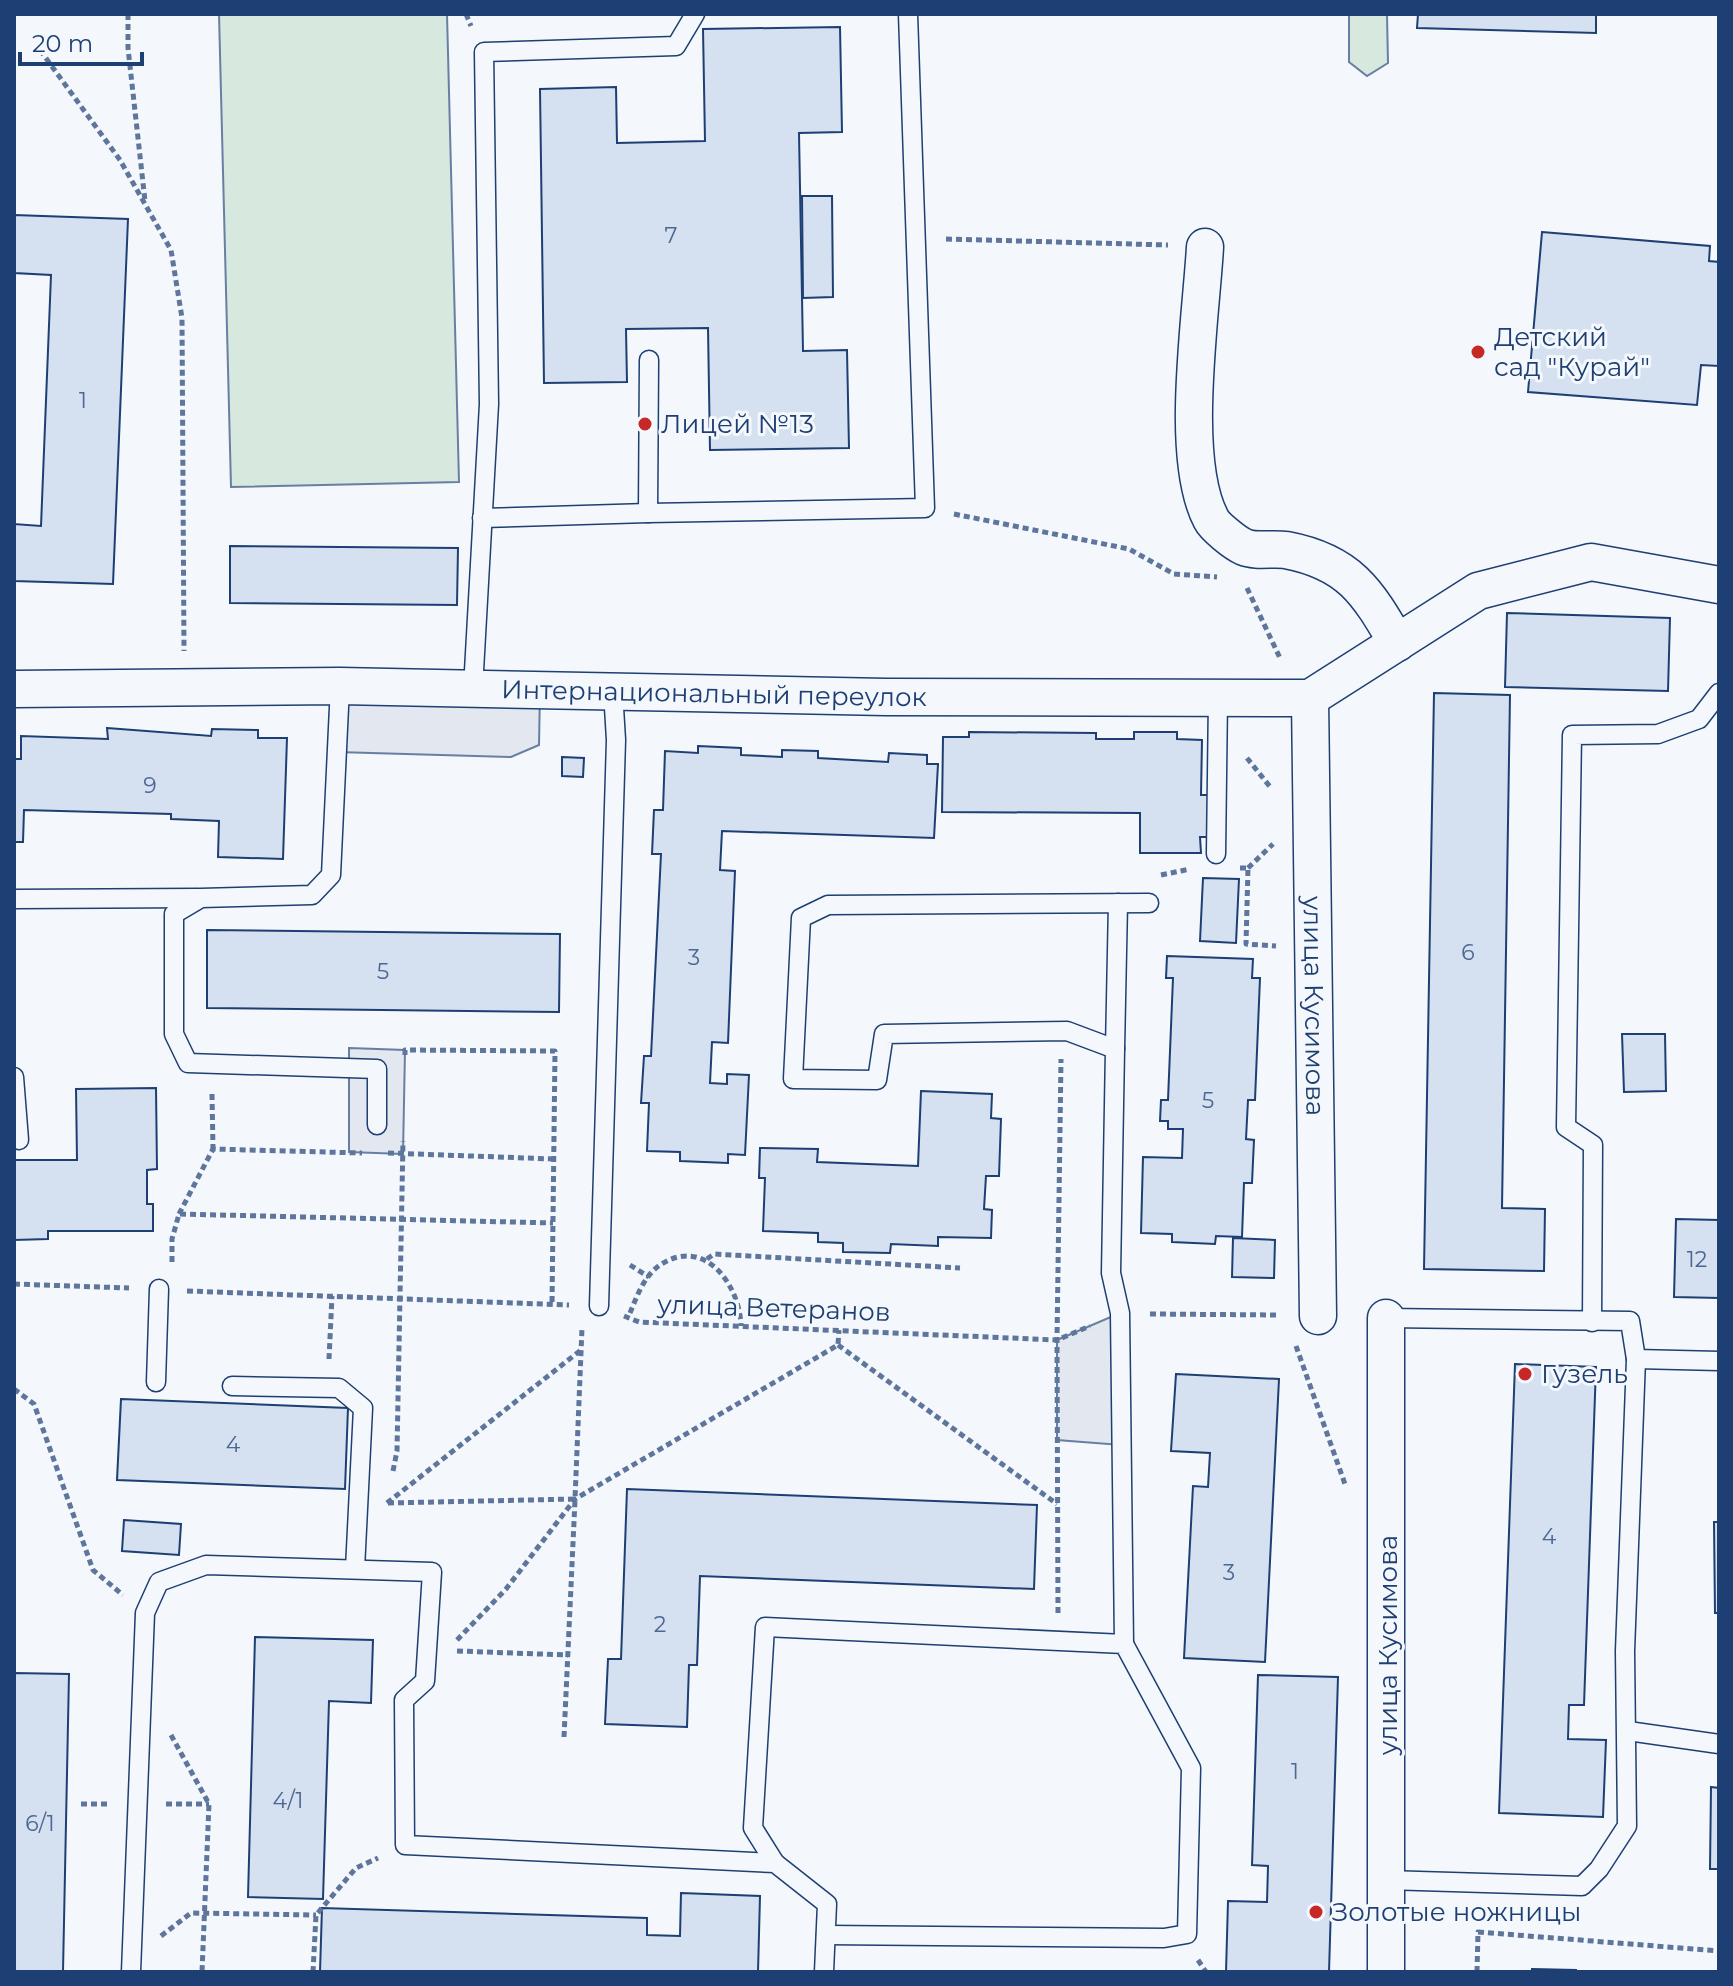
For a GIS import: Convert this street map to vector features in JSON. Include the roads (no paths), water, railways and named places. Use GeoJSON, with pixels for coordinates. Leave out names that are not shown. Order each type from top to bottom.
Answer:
{"type":"FeatureCollection","features":[{"type":"Feature","properties":{"kind":"street"},"geometry":{"type":"LineString","coordinates":[[1205,247],[1196,410],[1197,475],[1212,522],[1244,547],[1285,550],[1328,562],[1354,578],[1397,643]]}},
{"type":"Feature","properties":{"kind":"street"},"geometry":{"type":"LineString","coordinates":[[1304,698],[1478,591],[1591,562],[1719,585]]}},
{"type":"Feature","properties":{"kind":"street","name":"Интернациональный переулок"},"geometry":{"type":"LineString","coordinates":[[14,689],[340,686],[613,691],[1218,712],[1304,698]]}},
{"type":"Feature","properties":{"kind":"street","name":"улица Кусимова"},"geometry":{"type":"LineString","coordinates":[[1304,698],[1318,1316]]}},
{"type":"Feature","properties":{"kind":"street","name":"улица Кусимова"},"geometry":{"type":"LineString","coordinates":[[1386,1318],[1386,1972]]}},
{"type":"Feature","properties":{"kind":"lane"},"geometry":{"type":"LineString","coordinates":[[473,689],[489,404],[484,52],[676,46],[695,14]]}},
{"type":"Feature","properties":{"kind":"lane"},"geometry":{"type":"LineString","coordinates":[[482,518],[925,508],[908,14]]}},
{"type":"Feature","properties":{"kind":"lane"},"geometry":{"type":"LineString","coordinates":[[648,513],[649,360]]}},
{"type":"Feature","properties":{"kind":"lane"},"geometry":{"type":"LineString","coordinates":[[14,899],[312,895],[331,875],[340,686]]}},
{"type":"Feature","properties":{"kind":"lane"},"geometry":{"type":"LineString","coordinates":[[591,1305],[616,740],[613,691]]}},
{"type":"Feature","properties":{"kind":"lane"},"geometry":{"type":"LineString","coordinates":[[1592,1322],[1593,1145],[1566,1127],[1572,735],[1658,734],[1699,719],[1719,693]]}},
{"type":"Feature","properties":{"kind":"lane"},"geometry":{"type":"LineString","coordinates":[[1216,854],[1218,712]]}},
{"type":"Feature","properties":{"kind":"lane"},"geometry":{"type":"LineString","coordinates":[[201,898],[174,914],[174,1034],[188,1063],[377,1069],[377,1125]]}},
{"type":"Feature","properties":{"kind":"lane"},"geometry":{"type":"LineString","coordinates":[[826,1935],[1164,1938],[1187,1934],[1191,1768],[1124,1644],[1120,1313],[1111,1273],[1118,903]]}},
{"type":"Feature","properties":{"kind":"lane"},"geometry":{"type":"LineString","coordinates":[[1115,1049],[1067,1031],[884,1034],[877,1080],[793,1079],[801,918],[828,905],[1149,903]]}},
{"type":"Feature","properties":{"kind":"lane"},"geometry":{"type":"LineString","coordinates":[[14,1077],[19,1140]]}},
{"type":"Feature","properties":{"kind":"lane"},"geometry":{"type":"LineString","coordinates":[[156,1382],[165,1290]]}},
{"type":"Feature","properties":{"kind":"lane"},"geometry":{"type":"LineString","coordinates":[[1386,1318],[1630,1321],[1636,1359],[1625,1651],[1627,1826],[1599,1869],[1582,1886],[1386,1880]]}},
{"type":"Feature","properties":{"kind":"lane"},"geometry":{"type":"LineString","coordinates":[[1636,1359],[1719,1361]]}},
{"type":"Feature","properties":{"kind":"lane"},"geometry":{"type":"LineString","coordinates":[[232,1386],[339,1388],[363,1408],[355,1569]]}},
{"type":"Feature","properties":{"kind":"lane"},"geometry":{"type":"LineString","coordinates":[[131,1966],[145,1613],[159,1582],[206,1565],[432,1572],[425,1681],[404,1700],[405,1845],[775,1863]]}},
{"type":"Feature","properties":{"kind":"lane"},"geometry":{"type":"LineString","coordinates":[[824,1972],[827,1904],[775,1863],[753,1828],[765,1627],[1124,1644]]}},
{"type":"Feature","properties":{"kind":"lane"},"geometry":{"type":"LineString","coordinates":[[1628,1731],[1719,1744]]}},
{"type":"Feature","properties":{"kind":"place","name":"Детский сад \"Курай\""},"geometry":{"type":"Point","coordinates":[1478,352]}},
{"type":"Feature","properties":{"kind":"place","name":"Лицей №13"},"geometry":{"type":"Point","coordinates":[645,424]}},
{"type":"Feature","properties":{"kind":"place","name":"Гузель"},"geometry":{"type":"Point","coordinates":[1525,1374]}},
{"type":"Feature","properties":{"kind":"place","name":"Золотые ножницы"},"geometry":{"type":"Point","coordinates":[1316,1912]}}]}
